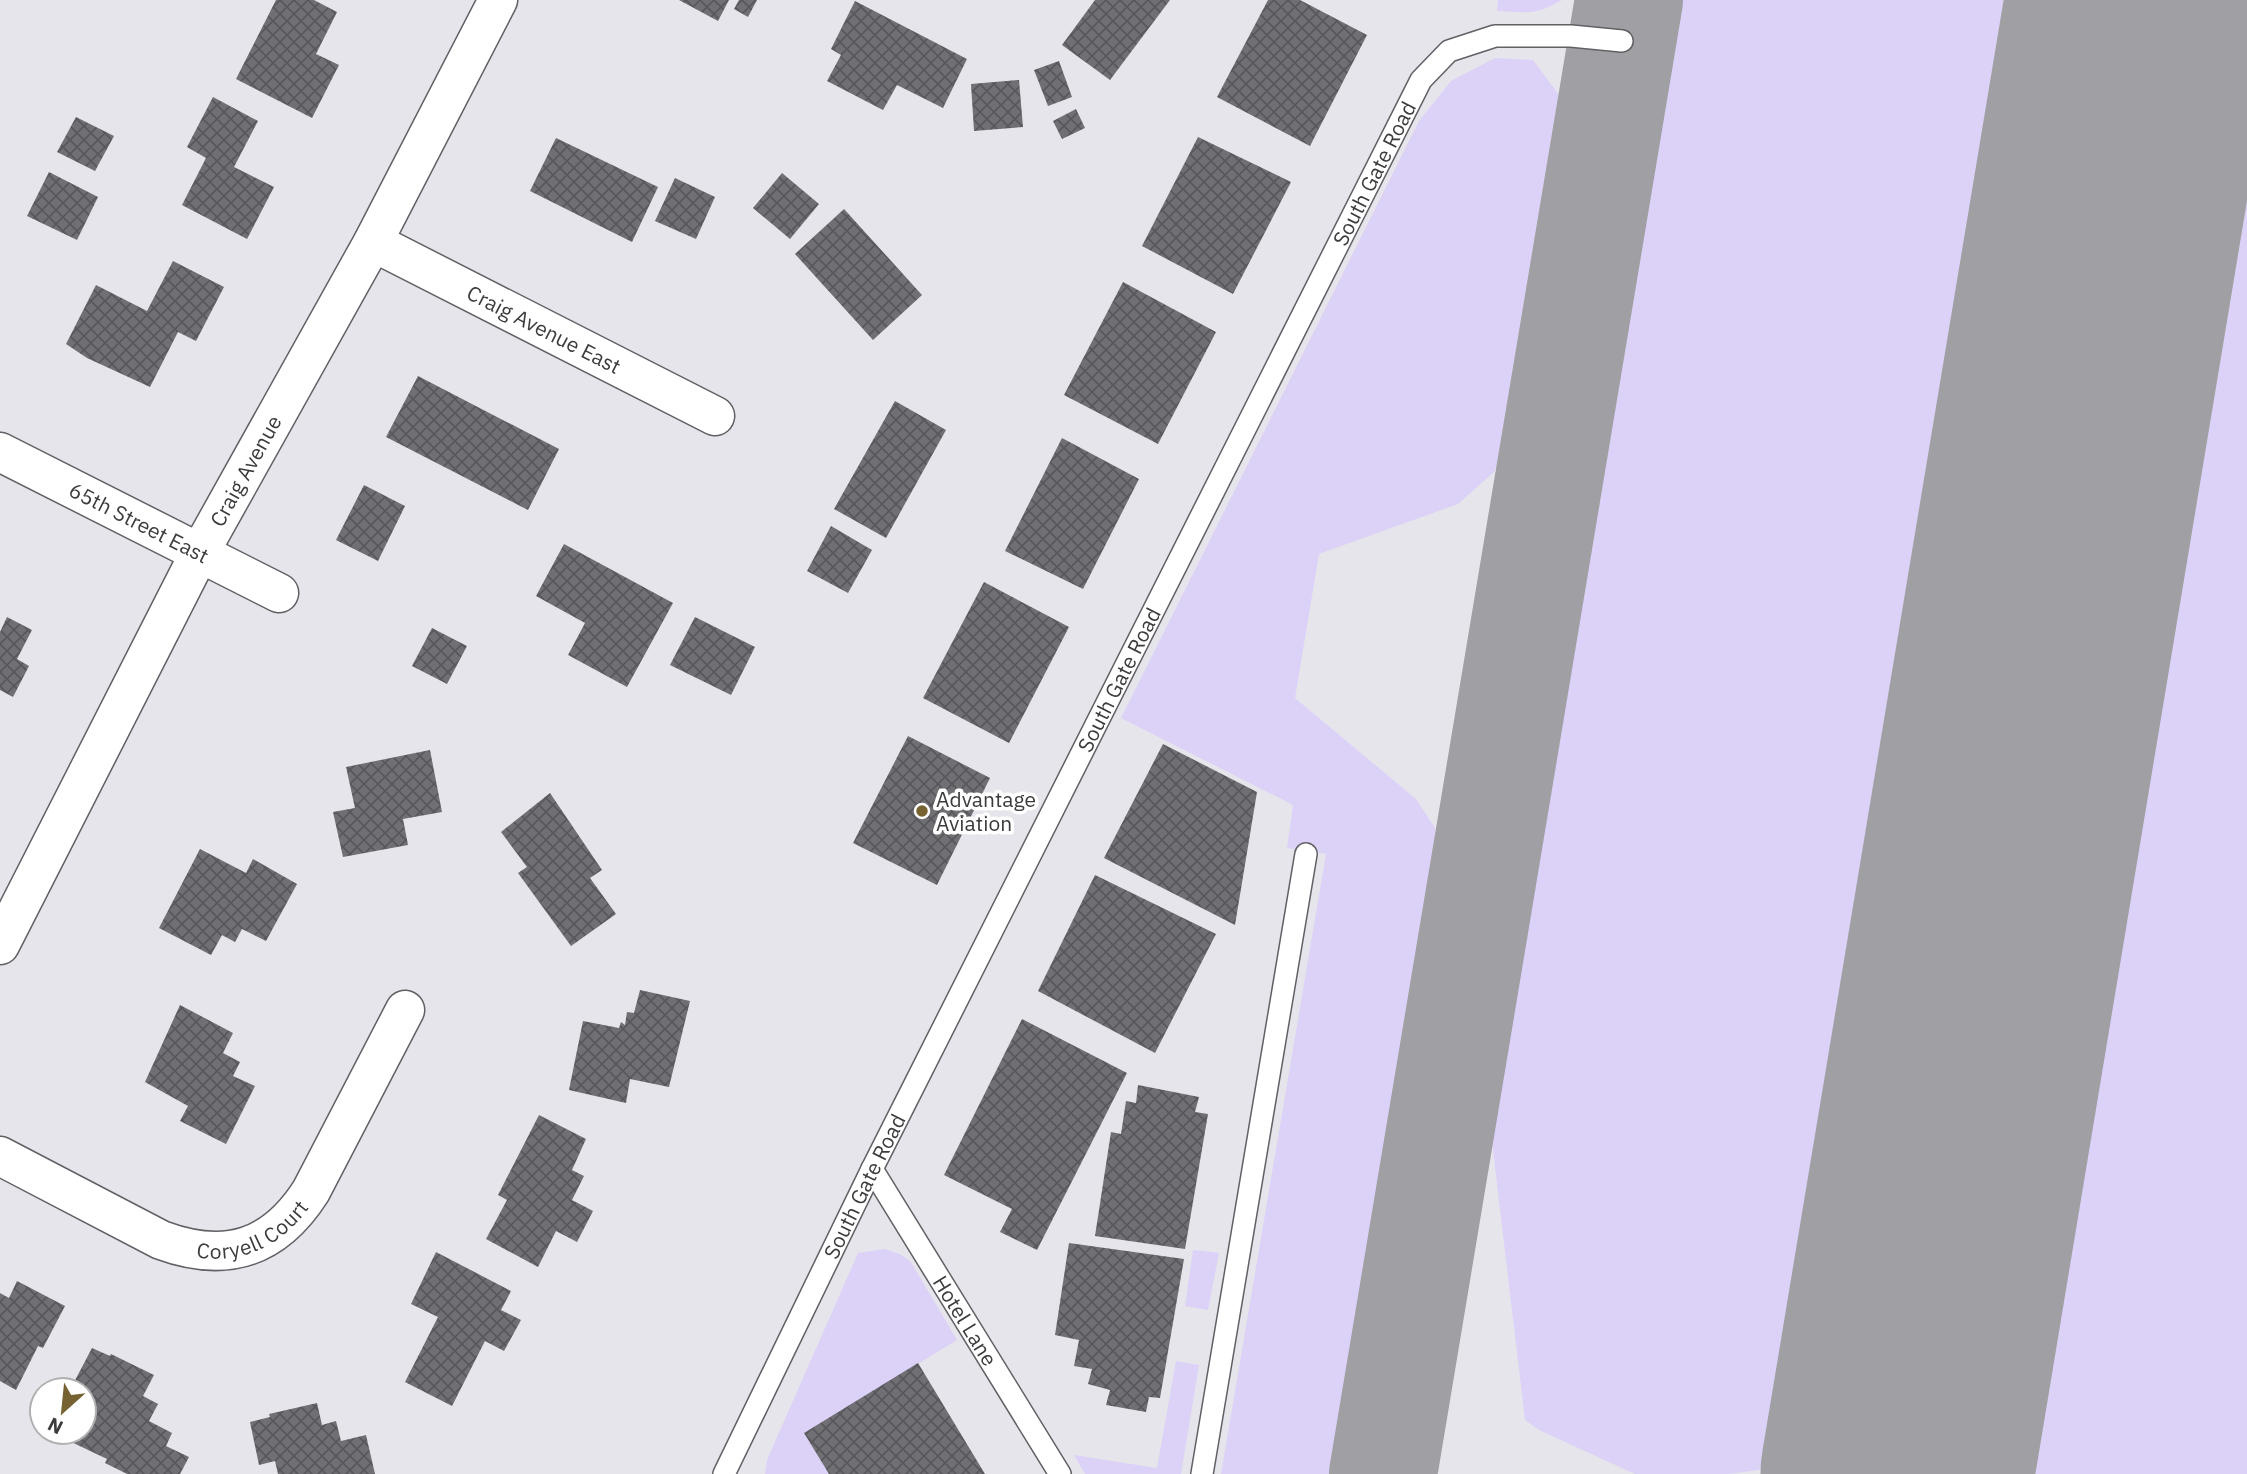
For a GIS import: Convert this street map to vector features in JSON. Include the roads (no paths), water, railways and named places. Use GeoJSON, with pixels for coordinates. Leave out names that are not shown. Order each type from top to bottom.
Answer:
{"type":"FeatureCollection","features":[{"type":"Feature","properties":{"kind":"street","name":"Craig Avenue"},"geometry":{"type":"LineString","coordinates":[[0,945],[200,552],[373,242],[498,0]]}},
{"type":"Feature","properties":{"kind":"street","name":"Craig Avenue East"},"geometry":{"type":"LineString","coordinates":[[373,242],[715,416]]}},
{"type":"Feature","properties":{"kind":"street","name":"65th Street East"},"geometry":{"type":"LineString","coordinates":[[0,452],[279,593]]}},
{"type":"Feature","properties":{"kind":"street","name":"Coryell Court"},"geometry":{"type":"LineString","coordinates":[[0,1156],[161,1240],[182,1248],[225,1252],[246,1246],[282,1227],[298,1211],[405,1010]]}},
{"type":"Feature","properties":{"kind":"lane","name":"South Gate Road"},"geometry":{"type":"LineString","coordinates":[[724,1474],[872,1169],[1421,80],[1449,51],[1495,36],[1571,36],[1622,41]]}},
{"type":"Feature","properties":{"kind":"lane"},"geometry":{"type":"LineString","coordinates":[[1202,1474],[1306,854]]}},
{"type":"Feature","properties":{"kind":"lane","name":"Hotel Lane"},"geometry":{"type":"LineString","coordinates":[[872,1169],[1060,1474]]}},
{"type":"Feature","properties":{"kind":"place","name":"Advantage Aviation"},"geometry":{"type":"Point","coordinates":[922,811]}}]}
